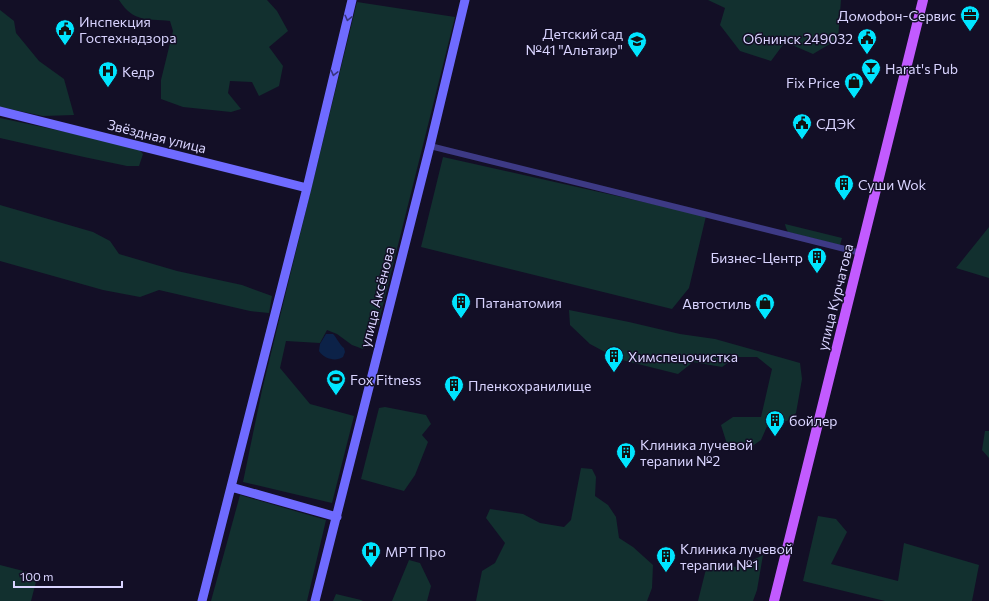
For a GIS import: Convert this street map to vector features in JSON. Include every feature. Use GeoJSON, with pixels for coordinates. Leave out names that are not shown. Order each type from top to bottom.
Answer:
{"type":"FeatureCollection","features":[{"type":"Feature","properties":{"kind":"main road","name":"улица Курчатова"},"geometry":{"type":"LineString","coordinates":[[774,601],[923,0]]}},
{"type":"Feature","properties":{"kind":"street"},"geometry":{"type":"LineString","coordinates":[[202,601],[307,188],[352,0]]}},
{"type":"Feature","properties":{"kind":"street","name":"улица Аксёнова"},"geometry":{"type":"LineString","coordinates":[[315,601],[466,0]]}},
{"type":"Feature","properties":{"kind":"street","name":"Звёздная улица"},"geometry":{"type":"LineString","coordinates":[[0,111],[307,188]]}},
{"type":"Feature","properties":{"kind":"street"},"geometry":{"type":"LineString","coordinates":[[430,146],[861,253]]}},
{"type":"Feature","properties":{"kind":"street"},"geometry":{"type":"LineString","coordinates":[[231,487],[337,517]]}},
{"type":"Feature","properties":{"kind":"green space"},"geometry":{"type":"Polygon","coordinates":[[[119,0],[267,0],[277,11],[288,31],[269,47],[283,66],[279,86],[259,96],[252,82],[230,81],[228,93],[241,109],[231,112],[183,107],[161,99],[161,80],[173,31],[170,21],[147,19],[135,16],[130,13],[119,0]]]}},
{"type":"Feature","properties":{"kind":"green space"},"geometry":{"type":"Polygon","coordinates":[[[708,0],[841,0],[838,39],[813,54],[785,42],[771,61],[740,51],[720,25],[725,8],[708,0]]]}},
{"type":"Feature","properties":{"kind":"green space"},"geometry":{"type":"Polygon","coordinates":[[[357,2],[455,17],[378,325],[369,322],[363,349],[352,345],[337,334],[327,330],[320,343],[286,341],[280,368],[310,404],[354,416],[332,503],[243,482],[262,390],[357,2]]]}},
{"type":"Feature","properties":{"kind":"green space"},"geometry":{"type":"Polygon","coordinates":[[[0,10],[14,21],[16,33],[39,61],[64,79],[74,115],[43,116],[0,107],[0,10]]]}},
{"type":"Feature","properties":{"kind":"green space"},"geometry":{"type":"Polygon","coordinates":[[[0,118],[137,147],[143,154],[139,166],[127,166],[0,138],[0,118]]]}},
{"type":"Feature","properties":{"kind":"green space"},"geometry":{"type":"Polygon","coordinates":[[[443,157],[706,216],[689,288],[672,309],[421,247],[443,157]]]}},
{"type":"Feature","properties":{"kind":"green space"},"geometry":{"type":"Polygon","coordinates":[[[0,205],[93,232],[110,241],[119,254],[177,271],[242,285],[272,296],[269,313],[250,311],[159,290],[140,297],[103,290],[0,261],[0,205]]]}},
{"type":"Feature","properties":{"kind":"green space"},"geometry":{"type":"Polygon","coordinates":[[[785,224],[842,238],[840,245],[788,232],[785,224]]]}},
{"type":"Feature","properties":{"kind":"green space"},"geometry":{"type":"Polygon","coordinates":[[[989,227],[989,278],[956,268],[989,227]]]}},
{"type":"Feature","properties":{"kind":"green space"},"geometry":{"type":"Polygon","coordinates":[[[569,310],[680,334],[715,339],[800,363],[802,379],[796,413],[787,421],[768,424],[761,440],[748,449],[727,444],[721,425],[733,417],[761,417],[772,369],[757,357],[736,357],[722,367],[693,362],[678,374],[618,359],[590,344],[570,325],[569,310]]]}},
{"type":"Feature","properties":{"kind":"green space"},"geometry":{"type":"Polygon","coordinates":[[[385,407],[426,415],[431,424],[422,435],[428,442],[415,475],[404,491],[361,479],[379,408],[385,407]]]}},
{"type":"Feature","properties":{"kind":"green space"},"geometry":{"type":"Polygon","coordinates":[[[985,431],[989,431],[989,458],[982,450],[985,431]]]}},
{"type":"Feature","properties":{"kind":"green space"},"geometry":{"type":"Polygon","coordinates":[[[581,468],[592,469],[596,477],[595,496],[608,505],[616,517],[619,538],[633,547],[653,565],[652,588],[647,601],[476,601],[482,571],[495,563],[505,543],[486,518],[490,509],[523,514],[540,523],[564,527],[571,520],[581,468]]]}},
{"type":"Feature","properties":{"kind":"green space"},"geometry":{"type":"Polygon","coordinates":[[[240,495],[326,520],[307,601],[211,601],[240,495]]]}},
{"type":"Feature","properties":{"kind":"green space"},"geometry":{"type":"Polygon","coordinates":[[[818,516],[836,519],[847,532],[831,564],[898,581],[904,543],[979,565],[972,601],[885,601],[803,581],[818,516]]]}},
{"type":"Feature","properties":{"kind":"green space"},"geometry":{"type":"Polygon","coordinates":[[[763,555],[757,590],[753,601],[698,601],[707,565],[739,567],[763,555]]]}},
{"type":"Feature","properties":{"kind":"green space"},"geometry":{"type":"Polygon","coordinates":[[[409,560],[420,563],[431,586],[427,601],[392,601],[409,560]]]}},
{"type":"Feature","properties":{"kind":"green space"},"geometry":{"type":"Polygon","coordinates":[[[0,565],[35,574],[37,578],[31,601],[0,601],[0,565]]]}},
{"type":"Feature","properties":{"kind":"green space"},"geometry":{"type":"Polygon","coordinates":[[[336,594],[361,600],[363,601],[333,601],[336,594]]]}},
{"type":"Feature","properties":{"kind":"water"},"geometry":{"type":"Polygon","coordinates":[[[326,334],[333,334],[344,348],[345,352],[343,357],[340,359],[327,358],[319,351],[320,344],[326,334]]]}},
{"type":"Feature","properties":{"kind":"place","name":"Домофон-Сервис"},"geometry":{"type":"Point","coordinates":[970,32]}},
{"type":"Feature","properties":{"kind":"place","name":"Инспекция Гостехнадзора"},"geometry":{"type":"Point","coordinates":[65,46]}},
{"type":"Feature","properties":{"kind":"place","name":"Обнинск 249032"},"geometry":{"type":"Point","coordinates":[867,55]}},
{"type":"Feature","properties":{"kind":"place","name":"Детский сад №41 \"Альтаир\""},"geometry":{"type":"Point","coordinates":[637,58]}},
{"type":"Feature","properties":{"kind":"place","name":"Harat's Pub"},"geometry":{"type":"Point","coordinates":[871,85]}},
{"type":"Feature","properties":{"kind":"place","name":"Кедр"},"geometry":{"type":"Point","coordinates":[108,88]}},
{"type":"Feature","properties":{"kind":"place","name":"Fix Price"},"geometry":{"type":"Point","coordinates":[854,99]}},
{"type":"Feature","properties":{"kind":"place","name":"СДЭК"},"geometry":{"type":"Point","coordinates":[802,140]}},
{"type":"Feature","properties":{"kind":"place","name":"Суши Wok"},"geometry":{"type":"Point","coordinates":[844,201]}},
{"type":"Feature","properties":{"kind":"place","name":"Бизнес-Центр"},"geometry":{"type":"Point","coordinates":[817,274]}},
{"type":"Feature","properties":{"kind":"place","name":"Патанатомия"},"geometry":{"type":"Point","coordinates":[461,319]}},
{"type":"Feature","properties":{"kind":"place","name":"Автостиль"},"geometry":{"type":"Point","coordinates":[765,320]}},
{"type":"Feature","properties":{"kind":"place","name":"Химспецочистка"},"geometry":{"type":"Point","coordinates":[614,373]}},
{"type":"Feature","properties":{"kind":"place","name":"Fox Fitness"},"geometry":{"type":"Point","coordinates":[336,396]}},
{"type":"Feature","properties":{"kind":"place","name":"Пленкохранилище"},"geometry":{"type":"Point","coordinates":[454,402]}},
{"type":"Feature","properties":{"kind":"place","name":"бойлер"},"geometry":{"type":"Point","coordinates":[775,437]}},
{"type":"Feature","properties":{"kind":"place","name":"Клиника лучевой терапии №2"},"geometry":{"type":"Point","coordinates":[626,469]}},
{"type":"Feature","properties":{"kind":"place","name":"МРТ Про"},"geometry":{"type":"Point","coordinates":[371,568]}},
{"type":"Feature","properties":{"kind":"place","name":"Клиника лучевой терапии №1"},"geometry":{"type":"Point","coordinates":[666,573]}}]}
